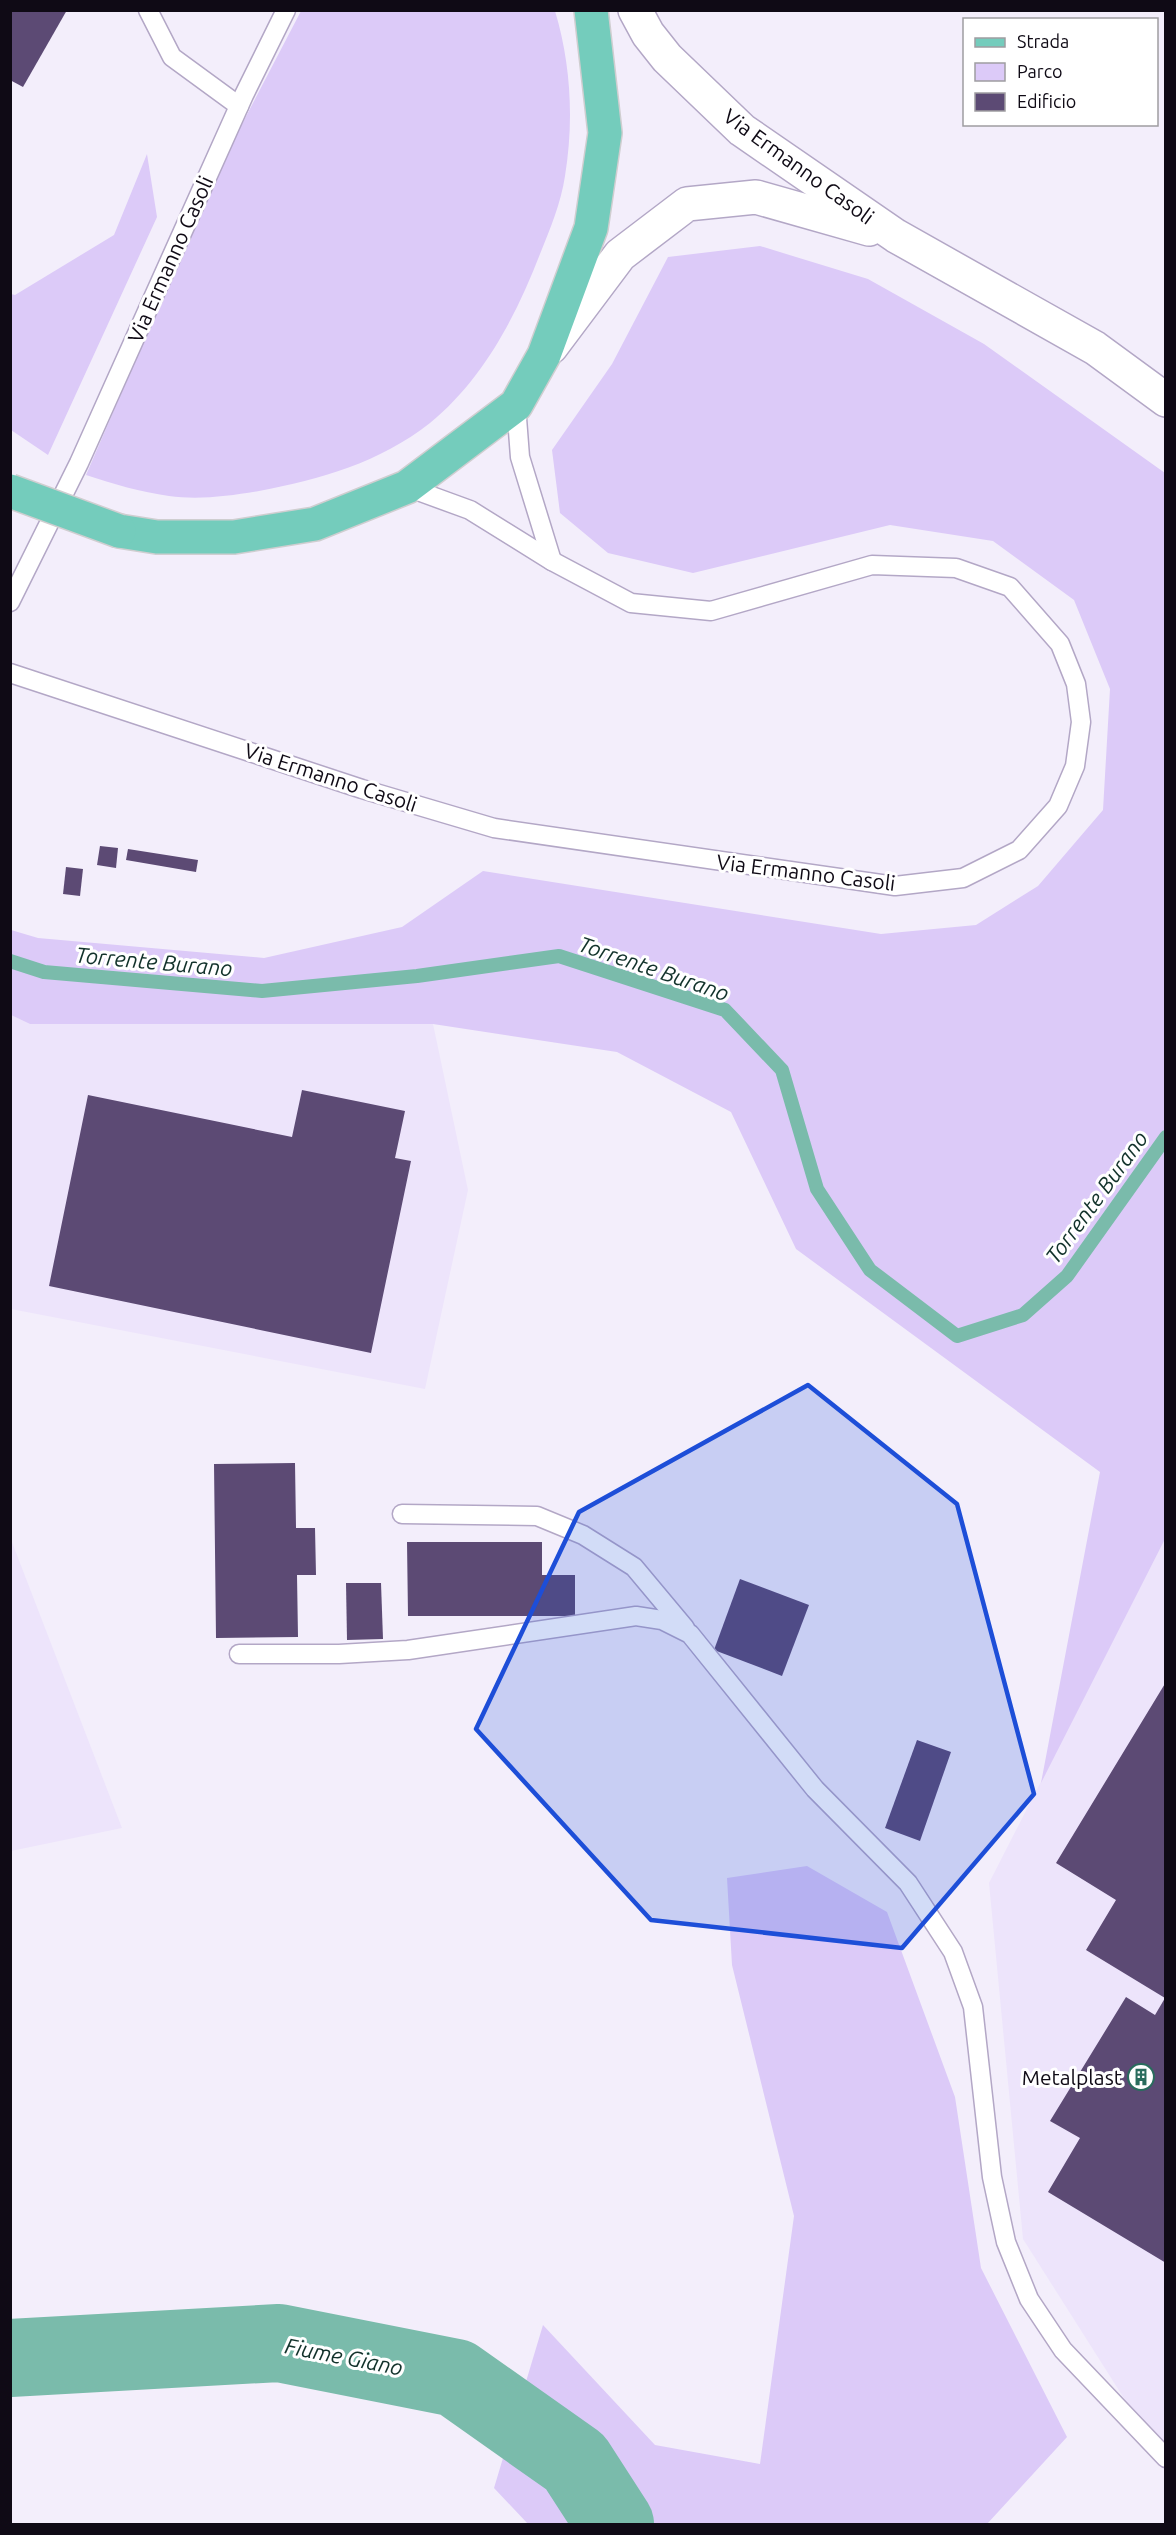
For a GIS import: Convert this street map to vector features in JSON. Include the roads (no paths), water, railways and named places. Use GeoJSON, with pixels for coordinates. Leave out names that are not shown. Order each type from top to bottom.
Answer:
{"type":"FeatureCollection","features":[{"type":"Feature","properties":{"kind":"main road","name":"Via Ermanno Casoli"},"geometry":{"type":"LineString","coordinates":[[544,355],[591,228],[605,132],[591,10]]}},
{"type":"Feature","properties":{"kind":"main road","name":"Via Ermanno Casoli"},"geometry":{"type":"LineString","coordinates":[[635,10],[648,34],[667,58],[742,130],[896,236],[1095,348],[1166,400]]}},
{"type":"Feature","properties":{"kind":"main road","name":"Via Ermanno Casoli"},"geometry":{"type":"LineString","coordinates":[[10,491],[119,531],[157,537],[234,537],[315,524],[407,487],[516,405],[544,355],[620,255],[687,204],[756,197],[896,236]]}},
{"type":"Feature","properties":{"kind":"lane"},"geometry":{"type":"LineString","coordinates":[[147,10],[172,57],[239,106]]}},
{"type":"Feature","properties":{"kind":"lane","name":"Via Ermanno Casoli"},"geometry":{"type":"LineString","coordinates":[[10,602],[79,463],[239,106],[286,10]]}},
{"type":"Feature","properties":{"kind":"lane"},"geometry":{"type":"LineString","coordinates":[[516,405],[520,456],[552,561]]}},
{"type":"Feature","properties":{"kind":"lane","name":"Via Ermanno Casoli"},"geometry":{"type":"LineString","coordinates":[[10,673],[362,789],[494,828],[895,886],[963,878],[1019,849],[1058,806],[1075,766],[1081,722],[1076,684],[1060,644],[1010,587],[956,568],[872,565],[711,611],[631,603],[552,561],[470,510],[407,487]]}},
{"type":"Feature","properties":{"kind":"lane"},"geometry":{"type":"LineString","coordinates":[[402,1514],[537,1516],[582,1535],[634,1567],[816,1789],[908,1883],[953,1952],[973,2007],[992,2177],[1006,2242],[1029,2299],[1063,2350],[1166,2458]]}},
{"type":"Feature","properties":{"kind":"lane"},"geometry":{"type":"LineString","coordinates":[[239,1654],[339,1654],[408,1650],[636,1616],[662,1620],[690,1634]]}},
{"type":"Feature","properties":{"kind":"waterway","name":"Torrente Burano"},"geometry":{"type":"LineString","coordinates":[[10,961],[44,972],[262,991],[417,976],[559,956],[725,1010],[782,1070],[817,1189],[870,1270],[957,1336],[1023,1315],[1067,1276],[1166,1137]]}},
{"type":"Feature","properties":{"kind":"waterway","name":"Fiume Giano"},"geometry":{"type":"LineString","coordinates":[[10,2358],[279,2343],[456,2378],[575,2462],[615,2524]]}},
{"type":"Feature","properties":{"kind":"place","name":"Metalplast"},"geometry":{"type":"Point","coordinates":[1141,2077]}}]}
